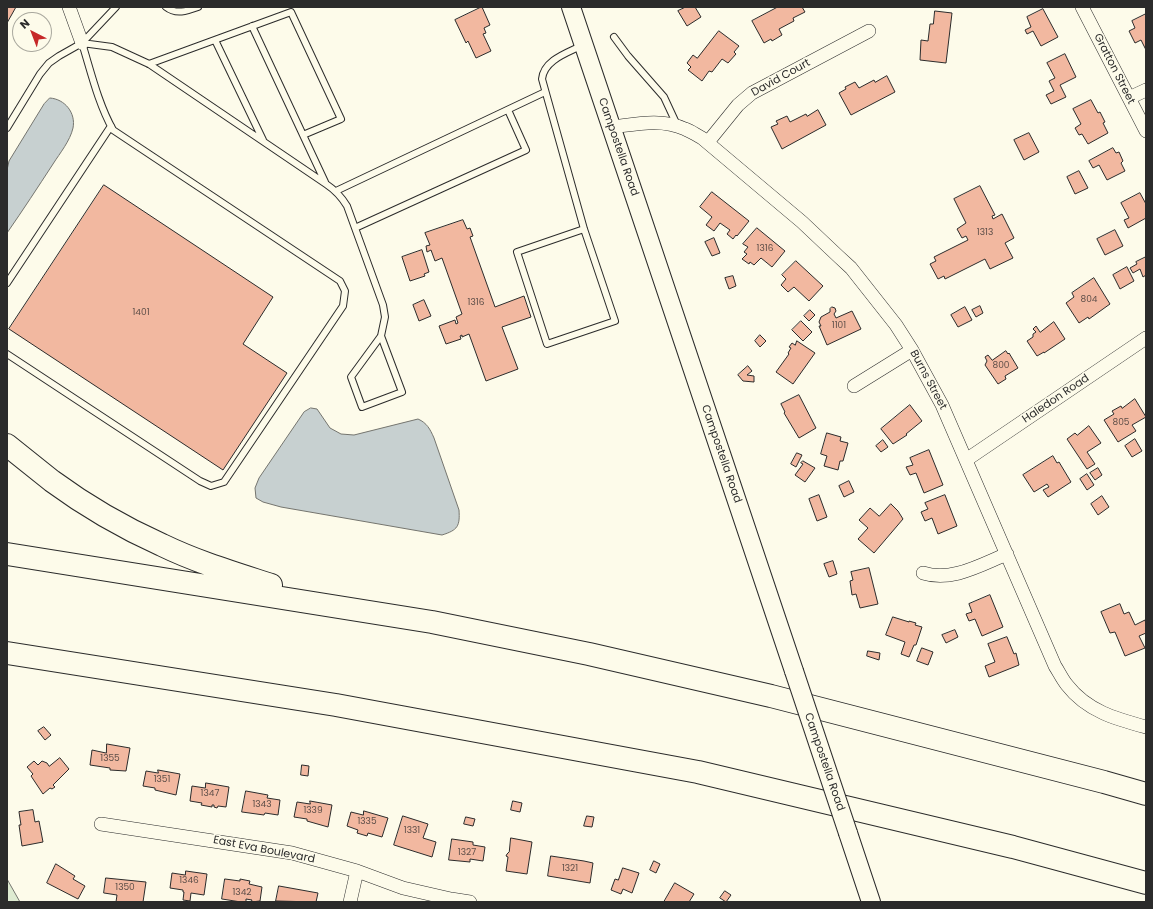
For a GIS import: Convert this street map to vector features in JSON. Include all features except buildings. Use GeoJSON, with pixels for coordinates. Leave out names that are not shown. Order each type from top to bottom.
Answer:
{"type":"FeatureCollection","features":[{"type":"Feature","properties":{"kind":"highway"},"geometry":{"type":"LineString","coordinates":[[7,444],[52,480],[86,504],[162,546],[212,566],[329,605]]}},
{"type":"Feature","properties":{"kind":"highway"},"geometry":{"type":"LineString","coordinates":[[7,554],[432,622],[583,653],[763,694],[1146,794]]}},
{"type":"Feature","properties":{"kind":"highway"},"geometry":{"type":"LineString","coordinates":[[7,653],[336,705],[698,772],[1014,847],[1146,883]]}},
{"type":"Feature","properties":{"kind":"highway"},"geometry":{"type":"LineString","coordinates":[[7,667],[336,705]]}},
{"type":"Feature","properties":{"kind":"main road","name":"Campostella Road"},"geometry":{"type":"LineString","coordinates":[[571,7],[871,902]]}},
{"type":"Feature","properties":{"kind":"street"},"geometry":{"type":"LineString","coordinates":[[69,7],[82,43]]}},
{"type":"Feature","properties":{"kind":"street","name":"Gratton Street"},"geometry":{"type":"LineString","coordinates":[[1082,7],[1146,131]]}},
{"type":"Feature","properties":{"kind":"street","name":"David Court"},"geometry":{"type":"LineString","coordinates":[[708,142],[738,105],[752,93],[869,31]]}},
{"type":"Feature","properties":{"kind":"street"},"geometry":{"type":"LineString","coordinates":[[1129,98],[1146,90]]}},
{"type":"Feature","properties":{"kind":"street","name":"Burns Street"},"geometry":{"type":"LineString","coordinates":[[612,127],[646,122],[660,123],[684,128],[708,142],[802,222],[851,268],[896,325],[912,350],[942,405],[1055,666],[1067,685],[1081,700],[1096,710],[1146,727]]}},
{"type":"Feature","properties":{"kind":"street","name":"Haledon Road"},"geometry":{"type":"LineString","coordinates":[[966,460],[1146,338]]}},
{"type":"Feature","properties":{"kind":"street"},"geometry":{"type":"LineString","coordinates":[[854,386],[912,350]]}},
{"type":"Feature","properties":{"kind":"street"},"geometry":{"type":"LineString","coordinates":[[923,573],[932,576],[957,574],[1007,554]]}},
{"type":"Feature","properties":{"kind":"street","name":"East Eva Boulevard"},"geometry":{"type":"LineString","coordinates":[[101,824],[292,853],[357,871],[403,888],[470,902]]}},
{"type":"Feature","properties":{"kind":"street"},"geometry":{"type":"LineString","coordinates":[[350,902],[357,871]]}},
{"type":"Feature","properties":{"kind":"lane"},"geometry":{"type":"LineString","coordinates":[[7,128],[40,74],[49,63],[82,43],[116,7]]}},
{"type":"Feature","properties":{"kind":"lane"},"geometry":{"type":"LineString","coordinates":[[166,7],[170,10],[183,12],[198,7]]}},
{"type":"Feature","properties":{"kind":"lane"},"geometry":{"type":"LineString","coordinates":[[149,64],[291,12],[341,119],[303,135]]}},
{"type":"Feature","properties":{"kind":"lane"},"geometry":{"type":"LineString","coordinates":[[252,26],[326,184]]}},
{"type":"Feature","properties":{"kind":"lane"},"geometry":{"type":"LineString","coordinates":[[614,37],[628,56],[664,97],[677,126]]}},
{"type":"Feature","properties":{"kind":"lane"},"geometry":{"type":"LineString","coordinates":[[215,40],[263,141]]}},
{"type":"Feature","properties":{"kind":"lane"},"geometry":{"type":"LineString","coordinates":[[82,43],[112,47],[149,64],[336,191],[347,206],[383,305],[385,317],[381,336],[351,377],[362,407],[402,392],[381,336]]}},
{"type":"Feature","properties":{"kind":"lane"},"geometry":{"type":"LineString","coordinates":[[7,354],[200,481],[210,486],[224,482],[343,306],[345,291],[340,281],[113,130],[102,109],[82,43]]}},
{"type":"Feature","properties":{"kind":"lane"},"geometry":{"type":"LineString","coordinates":[[584,44],[554,60],[544,69],[542,79],[584,229],[615,321],[547,344],[517,252],[584,229]]}},
{"type":"Feature","properties":{"kind":"lane"},"geometry":{"type":"LineString","coordinates":[[336,191],[545,92]]}},
{"type":"Feature","properties":{"kind":"lane"},"geometry":{"type":"LineString","coordinates":[[355,228],[526,150],[508,110]]}},
{"type":"Feature","properties":{"kind":"lane"},"geometry":{"type":"LineString","coordinates":[[7,283],[111,126]]}},
{"type":"Feature","properties":{"kind":"green space"},"geometry":{"type":"Polygon","coordinates":[[[7,879],[20,902],[7,902],[7,879]]]}},
{"type":"Feature","properties":{"kind":"shaded area"},"geometry":{"type":"Polygon","coordinates":[[[50,98],[65,104],[71,112],[73,117],[72,133],[7,233],[7,170],[9,161],[44,104],[50,98]]]}},
{"type":"Feature","properties":{"kind":"shaded area"},"geometry":{"type":"Polygon","coordinates":[[[311,408],[317,409],[330,428],[341,434],[354,435],[418,419],[424,422],[430,429],[434,438],[459,510],[457,527],[442,535],[281,507],[263,502],[256,498],[255,488],[259,478],[304,412],[311,408]]]}}]}
